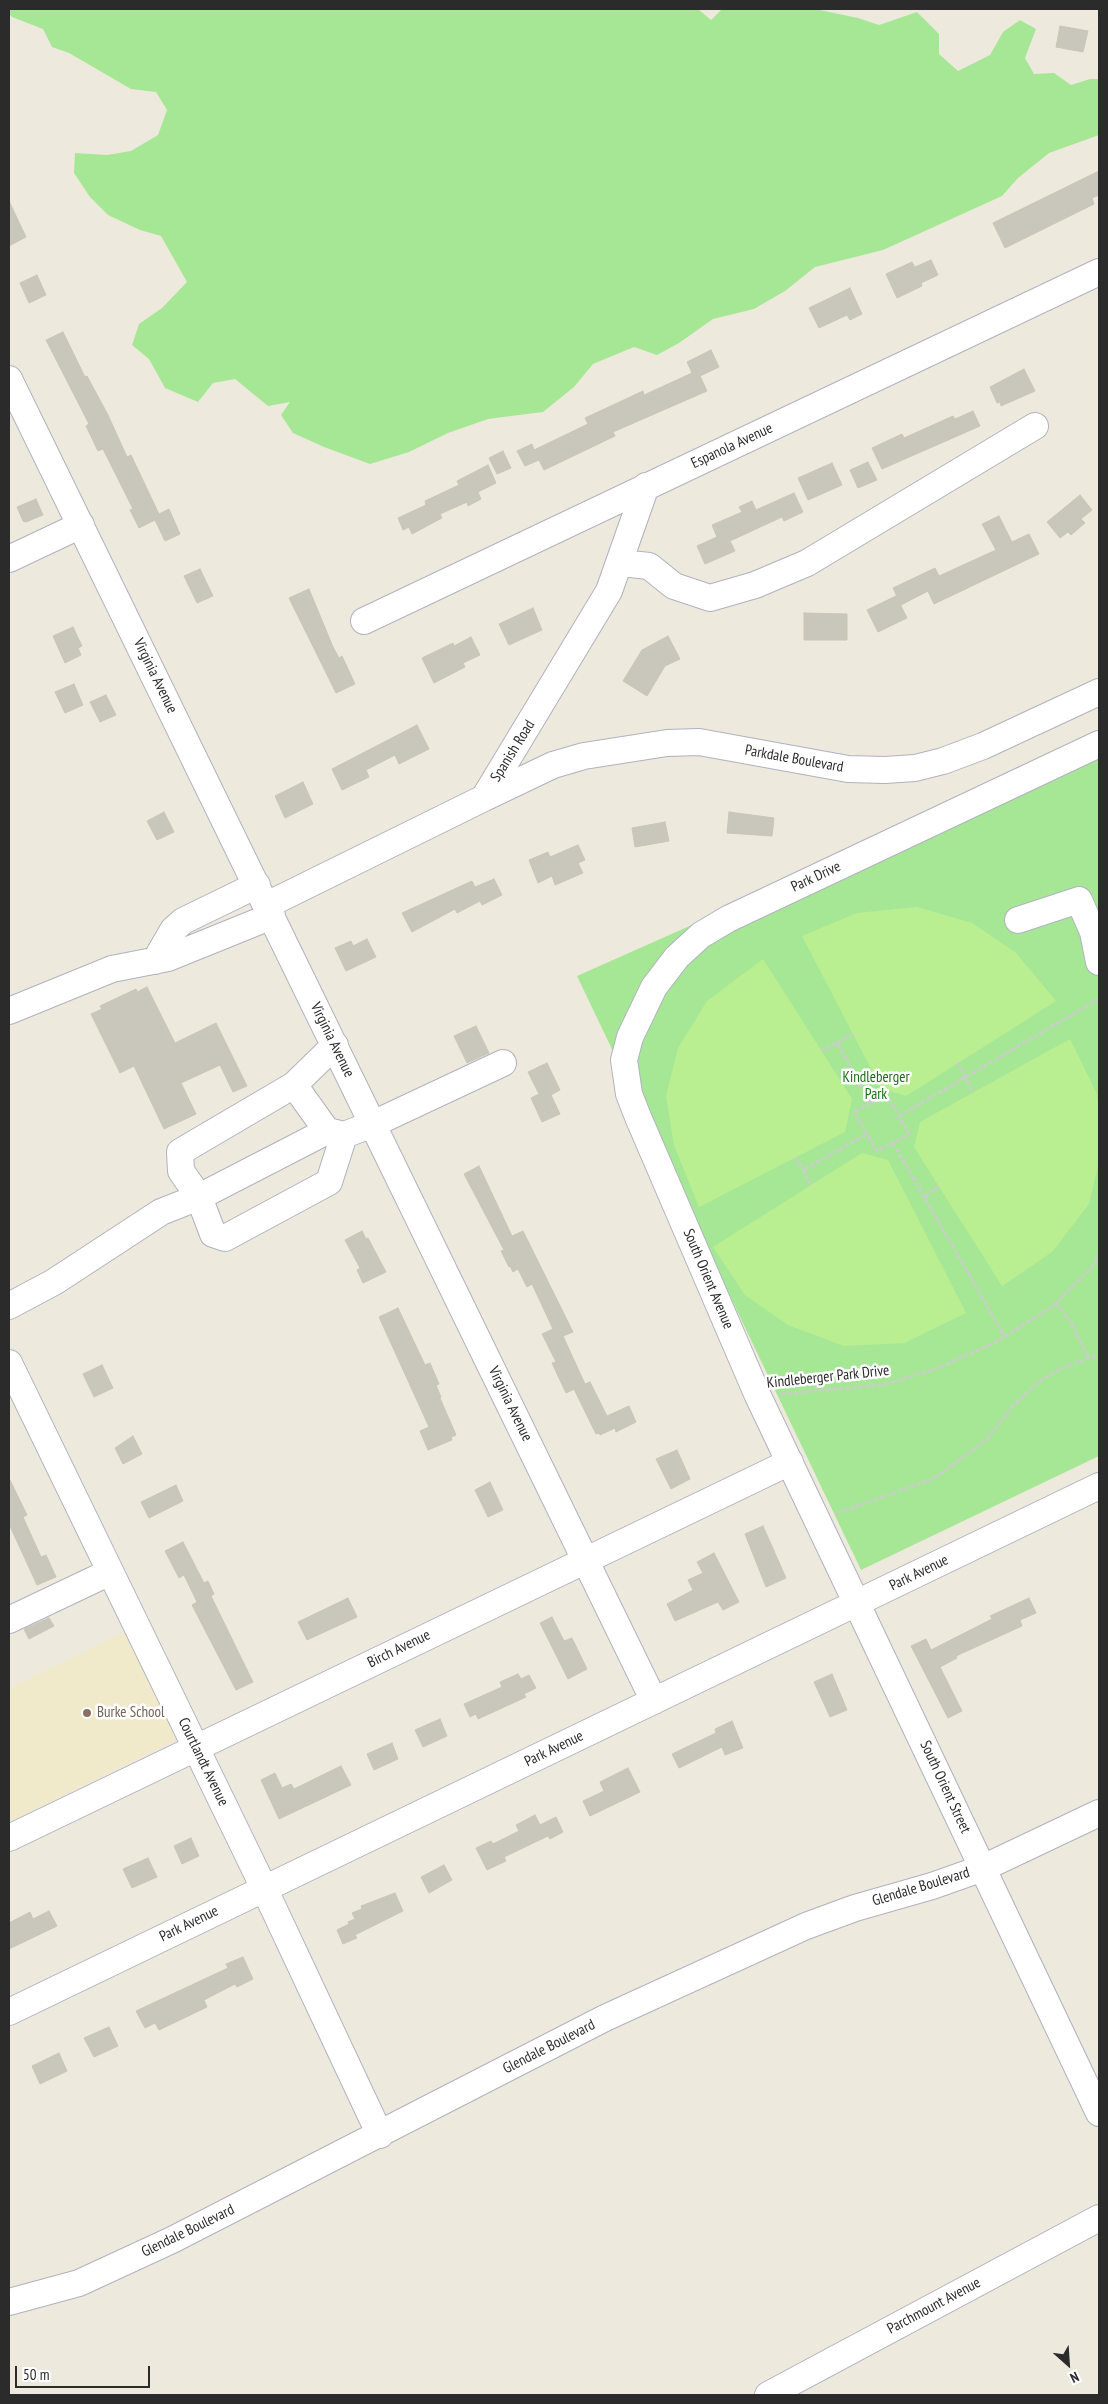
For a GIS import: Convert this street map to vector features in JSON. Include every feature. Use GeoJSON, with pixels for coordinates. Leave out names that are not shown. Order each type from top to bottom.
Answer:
{"type":"FeatureCollection","features":[{"type":"Feature","properties":{"kind":"street","name":"Espanola Avenue"},"geometry":{"type":"LineString","coordinates":[[364,621],[1099,272]]}},
{"type":"Feature","properties":{"kind":"street","name":"Virginia Avenue"},"geometry":{"type":"LineString","coordinates":[[9,380],[654,1701]]}},
{"type":"Feature","properties":{"kind":"street"},"geometry":{"type":"LineString","coordinates":[[621,563],[649,566],[674,586],[710,598],[755,585],[807,563],[1035,426]]}},
{"type":"Feature","properties":{"kind":"street","name":"Spanish Road"},"geometry":{"type":"LineString","coordinates":[[9,1011],[112,970],[155,961],[173,930],[183,921],[265,902],[484,798],[609,591],[621,563],[646,486]]}},
{"type":"Feature","properties":{"kind":"street"},"geometry":{"type":"LineString","coordinates":[[9,559],[80,525]]}},
{"type":"Feature","properties":{"kind":"street","name":"Parkdale Boulevard"},"geometry":{"type":"LineString","coordinates":[[484,798],[561,763],[592,755],[667,743],[699,742],[848,769],[885,770],[915,768],[943,761],[983,746],[1099,692]]}},
{"type":"Feature","properties":{"kind":"street","name":"Park Drive"},"geometry":{"type":"LineString","coordinates":[[629,1094],[624,1060],[630,1037],[654,987],[665,971],[701,935],[728,919],[1099,744]]}},
{"type":"Feature","properties":{"kind":"street"},"geometry":{"type":"LineString","coordinates":[[1018,920],[1079,900],[1093,932],[1099,962]]}},
{"type":"Feature","properties":{"kind":"street"},"geometry":{"type":"LineString","coordinates":[[294,1086],[335,1133],[329,1182],[225,1238],[213,1234],[199,1197],[181,1171],[180,1152],[294,1086],[335,1045]]}},
{"type":"Feature","properties":{"kind":"street"},"geometry":{"type":"LineString","coordinates":[[9,1306],[54,1282],[161,1212],[199,1197],[335,1133],[373,1124],[503,1063]]}},
{"type":"Feature","properties":{"kind":"street","name":"South Orient Avenue"},"geometry":{"type":"LineString","coordinates":[[629,1094],[758,1396],[790,1462]]}},
{"type":"Feature","properties":{"kind":"street","name":"Courtlandt Avenue"},"geometry":{"type":"LineString","coordinates":[[9,1363],[264,1888],[380,2135]]}},
{"type":"Feature","properties":{"kind":"street","name":"Birch Avenue"},"geometry":{"type":"LineString","coordinates":[[9,1838],[585,1559],[790,1462]]}},
{"type":"Feature","properties":{"kind":"street","name":"South Orient Street"},"geometry":{"type":"LineString","coordinates":[[790,1462],[1099,2113]]}},
{"type":"Feature","properties":{"kind":"street","name":"Park Avenue"},"geometry":{"type":"LineString","coordinates":[[9,2012],[1099,1486]]}},
{"type":"Feature","properties":{"kind":"street"},"geometry":{"type":"LineString","coordinates":[[9,1620],[110,1572]]}},
{"type":"Feature","properties":{"kind":"street","name":"Glendale Boulevard"},"geometry":{"type":"LineString","coordinates":[[9,2302],[40,2295],[88,2279],[172,2240],[605,2018],[806,1926],[864,1905],[932,1886],[982,1868],[1099,1813]]}},
{"type":"Feature","properties":{"kind":"street","name":"Parchmount Avenue"},"geometry":{"type":"LineString","coordinates":[[768,2395],[1099,2218]]}},
{"type":"Feature","properties":{"kind":"path"},"geometry":{"type":"LineString","coordinates":[[898,1116],[1099,1000]]}},
{"type":"Feature","properties":{"kind":"path"},"geometry":{"type":"LineString","coordinates":[[821,1051],[853,1034]]}},
{"type":"Feature","properties":{"kind":"path"},"geometry":{"type":"LineString","coordinates":[[837,1043],[871,1104]]}},
{"type":"Feature","properties":{"kind":"path"},"geometry":{"type":"LineString","coordinates":[[958,1063],[973,1093]]}},
{"type":"Feature","properties":{"kind":"path"},"geometry":{"type":"LineString","coordinates":[[888,1095],[908,1134],[877,1152],[854,1112],[871,1104],[888,1095]]}},
{"type":"Feature","properties":{"kind":"path"},"geometry":{"type":"LineString","coordinates":[[803,1170],[867,1134]]}},
{"type":"Feature","properties":{"kind":"path"},"geometry":{"type":"LineString","coordinates":[[893,1143],[1005,1336]]}},
{"type":"Feature","properties":{"kind":"path"},"geometry":{"type":"LineString","coordinates":[[795,1158],[811,1185]]}},
{"type":"Feature","properties":{"kind":"path"},"geometry":{"type":"LineString","coordinates":[[925,1197],[939,1186]]}},
{"type":"Feature","properties":{"kind":"path","name":"Kindleberger Park Drive"},"geometry":{"type":"LineString","coordinates":[[758,1396],[882,1385],[935,1369],[992,1344],[1056,1303],[1092,1266],[1099,1254]]}},
{"type":"Feature","properties":{"kind":"path"},"geometry":{"type":"LineString","coordinates":[[1056,1303],[1071,1323],[1088,1357]]}},
{"type":"Feature","properties":{"kind":"path"},"geometry":{"type":"LineString","coordinates":[[817,1518],[930,1480],[985,1441],[1026,1392],[1049,1375],[1099,1354]]}},
{"type":"Feature","properties":{"kind":"shaded area","name":"Burke School"},"geometry":{"type":"Polygon","coordinates":[[[125,1632],[178,1739],[9,1822],[9,1688],[125,1632]]]}},
{"type":"Feature","properties":{"kind":"green space"},"geometry":{"type":"Polygon","coordinates":[[[9,9],[698,9],[711,20],[722,9],[815,9],[858,18],[879,25],[917,12],[939,34],[939,54],[958,71],[990,55],[1003,32],[1020,20],[1036,29],[1025,58],[1034,74],[1054,73],[1071,85],[1090,79],[1099,79],[1099,135],[1049,153],[1018,178],[1002,196],[883,250],[815,267],[785,291],[754,309],[713,319],[679,343],[657,355],[634,347],[593,364],[574,387],[543,412],[488,419],[448,433],[409,452],[370,464],[293,433],[281,415],[290,402],[268,406],[235,379],[213,383],[198,402],[165,388],[149,359],[132,345],[139,324],[162,308],[187,282],[161,236],[140,230],[108,215],[90,197],[74,173],[75,153],[107,155],[131,151],[158,135],[167,110],[156,92],[131,89],[69,53],[52,47],[43,29],[12,17],[9,14],[9,9]]]}},
{"type":"Feature","properties":{"kind":"green space","name":"Kindleberger Park"},"geometry":{"type":"Polygon","coordinates":[[[1099,744],[1099,1456],[861,1570],[577,976],[1099,744]]]}},
{"type":"Feature","properties":{"kind":"green space"},"geometry":{"type":"Polygon","coordinates":[[[917,907],[972,923],[1016,953],[1056,1001],[906,1096],[881,1088],[802,936],[857,913],[917,907]]]}},
{"type":"Feature","properties":{"kind":"green space"},"geometry":{"type":"Polygon","coordinates":[[[763,959],[852,1099],[845,1132],[699,1207],[674,1145],[666,1096],[678,1048],[707,1001],[763,959]]]}},
{"type":"Feature","properties":{"kind":"green space"},"geometry":{"type":"Polygon","coordinates":[[[1070,1039],[1097,1094],[1099,1161],[1089,1204],[1052,1252],[1002,1286],[914,1147],[920,1122],[1070,1039]]]}},
{"type":"Feature","properties":{"kind":"green space"},"geometry":{"type":"Polygon","coordinates":[[[862,1153],[888,1160],[966,1313],[904,1343],[844,1346],[788,1325],[745,1295],[713,1247],[862,1153]]]}},
{"type":"Feature","properties":{"kind":"building"},"geometry":{"type":"Polygon","coordinates":[[[1060,26],[1088,31],[1083,52],[1056,47],[1060,26]]]}},
{"type":"Feature","properties":{"kind":"building"},"geometry":{"type":"Polygon","coordinates":[[[1099,171],[1099,195],[1092,198],[1094,204],[1005,248],[993,223],[1099,171]]]}},
{"type":"Feature","properties":{"kind":"building"},"geometry":{"type":"Polygon","coordinates":[[[9,201],[26,237],[9,246],[9,201]]]}},
{"type":"Feature","properties":{"kind":"building"},"geometry":{"type":"Polygon","coordinates":[[[931,260],[938,275],[921,283],[922,286],[897,298],[886,274],[912,262],[915,267],[931,260]]]}},
{"type":"Feature","properties":{"kind":"building"},"geometry":{"type":"Polygon","coordinates":[[[37,275],[46,295],[29,303],[20,283],[37,275]]]}},
{"type":"Feature","properties":{"kind":"building"},"geometry":{"type":"Polygon","coordinates":[[[850,288],[862,314],[850,320],[847,315],[819,328],[809,308],[850,288]]]}},
{"type":"Feature","properties":{"kind":"building"},"geometry":{"type":"Polygon","coordinates":[[[63,332],[85,377],[87,376],[108,415],[127,457],[131,455],[159,514],[169,509],[180,534],[165,541],[155,520],[139,528],[130,510],[133,509],[103,449],[98,451],[86,426],[89,424],[46,340],[63,332]]]}},
{"type":"Feature","properties":{"kind":"building"},"geometry":{"type":"Polygon","coordinates":[[[711,350],[719,367],[700,376],[707,391],[613,432],[615,436],[544,470],[539,460],[525,466],[517,451],[532,444],[534,450],[588,424],[585,418],[643,391],[644,395],[692,373],[687,362],[711,350]]]}},
{"type":"Feature","properties":{"kind":"building"},"geometry":{"type":"Polygon","coordinates":[[[1024,369],[1035,391],[1001,406],[1000,402],[997,403],[990,387],[1024,369]]]}},
{"type":"Feature","properties":{"kind":"building"},"geometry":{"type":"Polygon","coordinates":[[[973,411],[980,426],[882,469],[872,448],[902,434],[904,438],[953,416],[955,419],[973,411]]]}},
{"type":"Feature","properties":{"kind":"building"},"geometry":{"type":"Polygon","coordinates":[[[503,451],[511,468],[497,474],[489,458],[503,451]]]}},
{"type":"Feature","properties":{"kind":"building"},"geometry":{"type":"Polygon","coordinates":[[[868,462],[877,480],[858,488],[850,470],[868,462]]]}},
{"type":"Feature","properties":{"kind":"building"},"geometry":{"type":"Polygon","coordinates":[[[832,463],[842,485],[808,500],[798,478],[832,463]]]}},
{"type":"Feature","properties":{"kind":"building"},"geometry":{"type":"Polygon","coordinates":[[[488,465],[496,483],[478,492],[481,499],[468,506],[467,502],[440,514],[442,518],[412,534],[409,527],[403,530],[398,518],[426,505],[425,501],[459,485],[457,481],[488,465]]]}},
{"type":"Feature","properties":{"kind":"building"},"geometry":{"type":"Polygon","coordinates":[[[794,493],[803,512],[784,521],[782,517],[730,541],[735,551],[705,564],[697,546],[717,537],[712,525],[742,512],[739,507],[752,501],[756,510],[794,493]]]}},
{"type":"Feature","properties":{"kind":"building"},"geometry":{"type":"Polygon","coordinates":[[[1080,495],[1092,510],[1081,519],[1085,523],[1071,535],[1068,532],[1060,538],[1047,522],[1080,495]]]}},
{"type":"Feature","properties":{"kind":"building"},"geometry":{"type":"Polygon","coordinates":[[[36,499],[43,515],[26,522],[23,521],[17,507],[36,499]]]}},
{"type":"Feature","properties":{"kind":"building"},"geometry":{"type":"Polygon","coordinates":[[[999,516],[1012,542],[1029,534],[1039,554],[934,604],[928,591],[901,605],[893,588],[935,568],[939,576],[996,550],[982,524],[999,516]]]}},
{"type":"Feature","properties":{"kind":"building"},"geometry":{"type":"Polygon","coordinates":[[[200,569],[213,596],[197,603],[184,576],[200,569]]]}},
{"type":"Feature","properties":{"kind":"building"},"geometry":{"type":"Polygon","coordinates":[[[309,589],[333,647],[339,658],[342,656],[355,684],[336,693],[289,598],[309,589]]]}},
{"type":"Feature","properties":{"kind":"building"},"geometry":{"type":"Polygon","coordinates":[[[896,596],[907,618],[878,632],[867,610],[896,596]]]}},
{"type":"Feature","properties":{"kind":"building"},"geometry":{"type":"Polygon","coordinates":[[[533,608],[542,630],[509,645],[499,624],[533,608]]]}},
{"type":"Feature","properties":{"kind":"building"},"geometry":{"type":"Polygon","coordinates":[[[804,613],[847,614],[847,640],[804,640],[804,613]]]}},
{"type":"Feature","properties":{"kind":"building"},"geometry":{"type":"Polygon","coordinates":[[[73,627],[82,646],[78,648],[81,655],[65,663],[53,636],[73,627]]]}},
{"type":"Feature","properties":{"kind":"building"},"geometry":{"type":"Polygon","coordinates":[[[668,636],[680,659],[665,666],[647,696],[623,681],[642,650],[668,636]]]}},
{"type":"Feature","properties":{"kind":"building"},"geometry":{"type":"Polygon","coordinates":[[[471,637],[480,655],[463,663],[465,667],[434,683],[422,658],[453,643],[454,646],[471,637]]]}},
{"type":"Feature","properties":{"kind":"building"},"geometry":{"type":"Polygon","coordinates":[[[74,684],[83,705],[65,713],[55,692],[74,684]]]}},
{"type":"Feature","properties":{"kind":"building"},"geometry":{"type":"Polygon","coordinates":[[[106,695],[116,715],[100,722],[90,702],[106,695]]]}},
{"type":"Feature","properties":{"kind":"building"},"geometry":{"type":"Polygon","coordinates":[[[417,725],[429,749],[399,764],[395,755],[366,770],[369,777],[342,790],[332,769],[417,725]]]}},
{"type":"Feature","properties":{"kind":"building"},"geometry":{"type":"Polygon","coordinates":[[[303,782],[313,804],[285,818],[275,796],[303,782]]]}},
{"type":"Feature","properties":{"kind":"building"},"geometry":{"type":"Polygon","coordinates":[[[164,812],[174,832],[157,840],[147,821],[164,812]]]}},
{"type":"Feature","properties":{"kind":"building"},"geometry":{"type":"Polygon","coordinates":[[[729,812],[774,818],[772,836],[727,833],[729,812]]]}},
{"type":"Feature","properties":{"kind":"building"},"geometry":{"type":"Polygon","coordinates":[[[665,822],[669,841],[635,847],[632,828],[665,822]]]}},
{"type":"Feature","properties":{"kind":"building"},"geometry":{"type":"Polygon","coordinates":[[[578,845],[585,860],[578,863],[583,873],[555,885],[552,876],[538,883],[529,860],[548,852],[550,857],[578,845]]]}},
{"type":"Feature","properties":{"kind":"building"},"geometry":{"type":"Polygon","coordinates":[[[494,879],[502,895],[482,905],[480,901],[457,913],[455,909],[412,932],[402,913],[472,881],[475,887],[494,879]]]}},
{"type":"Feature","properties":{"kind":"building"},"geometry":{"type":"Polygon","coordinates":[[[367,939],[376,957],[346,971],[335,948],[351,941],[353,946],[367,939]]]}},
{"type":"Feature","properties":{"kind":"building"},"geometry":{"type":"Polygon","coordinates":[[[147,987],[175,1043],[216,1023],[247,1086],[233,1092],[220,1065],[181,1083],[196,1114],[164,1129],[134,1066],[120,1073],[91,1014],[102,1009],[100,1006],[136,989],[137,992],[147,987]]]}},
{"type":"Feature","properties":{"kind":"building"},"geometry":{"type":"Polygon","coordinates":[[[476,1026],[489,1053],[467,1063],[454,1036],[476,1026]]]}},
{"type":"Feature","properties":{"kind":"building"},"geometry":{"type":"Polygon","coordinates":[[[547,1063],[560,1090],[551,1095],[560,1114],[542,1122],[531,1098],[539,1094],[528,1072],[547,1063]]]}},
{"type":"Feature","properties":{"kind":"building"},"geometry":{"type":"Polygon","coordinates":[[[479,1166],[512,1236],[523,1231],[573,1332],[563,1336],[585,1384],[566,1393],[552,1363],[556,1362],[542,1334],[553,1329],[532,1284],[527,1287],[518,1269],[513,1272],[509,1267],[501,1251],[504,1250],[464,1174],[479,1166]]]}},
{"type":"Feature","properties":{"kind":"building"},"geometry":{"type":"Polygon","coordinates":[[[362,1231],[366,1239],[368,1238],[386,1272],[363,1283],[357,1270],[360,1268],[345,1240],[362,1231]]]}},
{"type":"Feature","properties":{"kind":"building"},"geometry":{"type":"Polygon","coordinates":[[[398,1308],[425,1365],[430,1363],[439,1384],[436,1385],[440,1398],[456,1435],[451,1437],[452,1440],[428,1450],[420,1431],[429,1427],[379,1317],[398,1308]]]}},
{"type":"Feature","properties":{"kind":"building"},"geometry":{"type":"Polygon","coordinates":[[[102,1365],[113,1388],[94,1397],[83,1374],[102,1365]]]}},
{"type":"Feature","properties":{"kind":"building"},"geometry":{"type":"Polygon","coordinates":[[[590,1382],[607,1416],[629,1406],[636,1422],[616,1432],[615,1428],[600,1435],[599,1433],[596,1434],[574,1389],[590,1382]]]}},
{"type":"Feature","properties":{"kind":"building"},"geometry":{"type":"Polygon","coordinates":[[[133,1436],[142,1454],[123,1464],[115,1448],[133,1436]]]}},
{"type":"Feature","properties":{"kind":"building"},"geometry":{"type":"Polygon","coordinates":[[[677,1450],[690,1479],[671,1489],[656,1459],[677,1450]]]}},
{"type":"Feature","properties":{"kind":"building"},"geometry":{"type":"Polygon","coordinates":[[[9,1478],[27,1515],[23,1517],[41,1557],[46,1555],[56,1577],[37,1585],[9,1524],[9,1478]]]}},
{"type":"Feature","properties":{"kind":"building"},"geometry":{"type":"Polygon","coordinates":[[[490,1482],[503,1510],[488,1517],[475,1490],[490,1482]]]}},
{"type":"Feature","properties":{"kind":"building"},"geometry":{"type":"Polygon","coordinates":[[[176,1485],[183,1501],[149,1518],[141,1502],[176,1485]]]}},
{"type":"Feature","properties":{"kind":"building"},"geometry":{"type":"Polygon","coordinates":[[[763,1526],[786,1578],[766,1587],[745,1534],[763,1526]]]}},
{"type":"Feature","properties":{"kind":"building"},"geometry":{"type":"Polygon","coordinates":[[[183,1542],[204,1583],[208,1581],[214,1594],[211,1596],[253,1682],[236,1690],[192,1605],[197,1602],[184,1575],[179,1578],[165,1551],[183,1542]]]}},
{"type":"Feature","properties":{"kind":"building"},"geometry":{"type":"Polygon","coordinates":[[[714,1553],[739,1602],[723,1610],[718,1602],[675,1621],[667,1604],[693,1590],[688,1580],[703,1573],[697,1562],[714,1553]]]}},
{"type":"Feature","properties":{"kind":"building"},"geometry":{"type":"Polygon","coordinates":[[[348,1598],[357,1617],[307,1640],[298,1622],[348,1598]]]}},
{"type":"Feature","properties":{"kind":"building"},"geometry":{"type":"Polygon","coordinates":[[[1029,1598],[1036,1613],[1020,1620],[1022,1626],[956,1656],[957,1658],[940,1667],[962,1711],[948,1718],[911,1646],[926,1639],[931,1650],[992,1619],[990,1616],[1029,1598]]]}},
{"type":"Feature","properties":{"kind":"building"},"geometry":{"type":"Polygon","coordinates":[[[552,1617],[564,1641],[572,1638],[587,1669],[568,1679],[540,1623],[552,1617]]]}},
{"type":"Feature","properties":{"kind":"building"},"geometry":{"type":"Polygon","coordinates":[[[49,1618],[54,1626],[29,1639],[24,1629],[49,1618]]]}},
{"type":"Feature","properties":{"kind":"building"},"geometry":{"type":"Polygon","coordinates":[[[518,1674],[521,1679],[529,1675],[536,1688],[524,1694],[526,1697],[478,1719],[476,1714],[470,1717],[464,1704],[502,1687],[500,1682],[518,1674]]]}},
{"type":"Feature","properties":{"kind":"building"},"geometry":{"type":"Polygon","coordinates":[[[832,1674],[847,1710],[830,1717],[814,1682],[832,1674]]]}},
{"type":"Feature","properties":{"kind":"building"},"geometry":{"type":"Polygon","coordinates":[[[440,1719],[447,1736],[423,1747],[415,1730],[440,1719]]]}},
{"type":"Feature","properties":{"kind":"building"},"geometry":{"type":"Polygon","coordinates":[[[732,1721],[743,1748],[725,1755],[722,1747],[679,1768],[672,1754],[716,1733],[715,1729],[732,1721]]]}},
{"type":"Feature","properties":{"kind":"building"},"geometry":{"type":"Polygon","coordinates":[[[392,1743],[398,1759],[374,1770],[367,1754],[392,1743]]]}},
{"type":"Feature","properties":{"kind":"building"},"geometry":{"type":"Polygon","coordinates":[[[341,1766],[351,1785],[279,1819],[261,1780],[275,1773],[282,1788],[291,1784],[294,1789],[341,1766]]]}},
{"type":"Feature","properties":{"kind":"building"},"geometry":{"type":"Polygon","coordinates":[[[628,1768],[640,1792],[590,1816],[583,1801],[604,1791],[600,1782],[628,1768]]]}},
{"type":"Feature","properties":{"kind":"building"},"geometry":{"type":"Polygon","coordinates":[[[535,1815],[540,1825],[556,1817],[563,1832],[550,1839],[548,1836],[504,1857],[506,1861],[487,1870],[476,1848],[491,1841],[493,1844],[519,1831],[516,1825],[535,1815]]]}},
{"type":"Feature","properties":{"kind":"building"},"geometry":{"type":"Polygon","coordinates":[[[191,1838],[199,1856],[182,1864],[174,1846],[191,1838]]]}},
{"type":"Feature","properties":{"kind":"building"},"geometry":{"type":"Polygon","coordinates":[[[148,1858],[157,1877],[132,1888],[123,1869],[148,1858]]]}},
{"type":"Feature","properties":{"kind":"building"},"geometry":{"type":"Polygon","coordinates":[[[444,1865],[452,1880],[429,1893],[421,1877],[444,1865]]]}},
{"type":"Feature","properties":{"kind":"building"},"geometry":{"type":"Polygon","coordinates":[[[395,1893],[403,1911],[355,1935],[357,1938],[343,1944],[337,1930],[355,1919],[352,1913],[362,1909],[361,1906],[395,1893]]]}},
{"type":"Feature","properties":{"kind":"building"},"geometry":{"type":"Polygon","coordinates":[[[49,1911],[57,1926],[9,1949],[9,1923],[30,1912],[33,1919],[49,1911]]]}},
{"type":"Feature","properties":{"kind":"building"},"geometry":{"type":"Polygon","coordinates":[[[243,1957],[253,1979],[237,1987],[235,1984],[204,2000],[207,2007],[159,2030],[155,2023],[145,2028],[136,2011],[228,1968],[226,1964],[243,1957]]]}},
{"type":"Feature","properties":{"kind":"building"},"geometry":{"type":"Polygon","coordinates":[[[109,2027],[118,2046],[94,2057],[84,2038],[109,2027]]]}},
{"type":"Feature","properties":{"kind":"building"},"geometry":{"type":"Polygon","coordinates":[[[59,2053],[67,2071],[40,2084],[32,2066],[59,2053]]]}},
{"type":"Feature","properties":{"kind":"place","name":"Burke School"},"geometry":{"type":"Point","coordinates":[87,1713]}}]}
